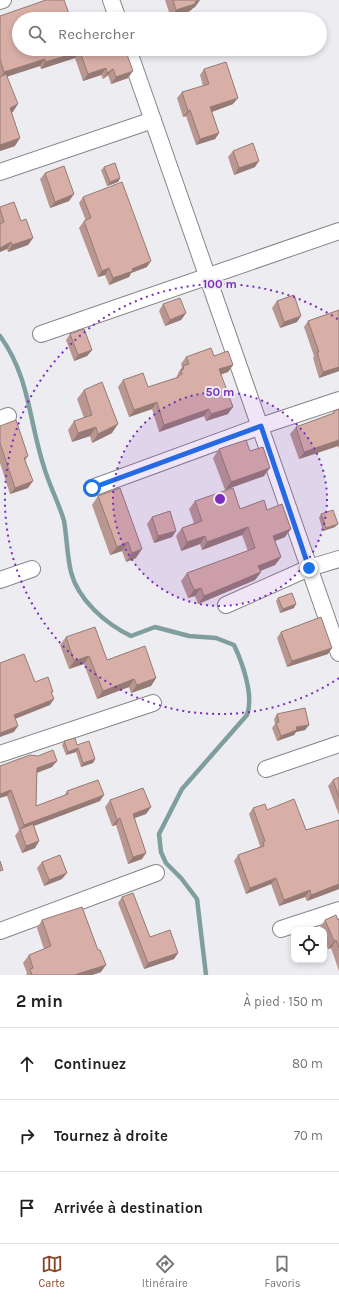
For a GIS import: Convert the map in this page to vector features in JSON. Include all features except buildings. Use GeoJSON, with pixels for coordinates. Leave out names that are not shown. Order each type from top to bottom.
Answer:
{"type":"FeatureCollection","features":[{"type":"Feature","properties":{"kind":"street"},"geometry":{"type":"LineString","coordinates":[[0,1],[4,0]]}},
{"type":"Feature","properties":{"kind":"street"},"geometry":{"type":"LineString","coordinates":[[111,0],[115,12]]}},
{"type":"Feature","properties":{"kind":"street"},"geometry":{"type":"LineString","coordinates":[[130,56],[261,426],[339,653]]}},
{"type":"Feature","properties":{"kind":"street"},"geometry":{"type":"LineString","coordinates":[[0,172],[153,120]]}},
{"type":"Feature","properties":{"kind":"street"},"geometry":{"type":"LineString","coordinates":[[41,334],[339,231]]}},
{"type":"Feature","properties":{"kind":"street"},"geometry":{"type":"LineString","coordinates":[[92,488],[261,426],[339,400]]}},
{"type":"Feature","properties":{"kind":"street"},"geometry":{"type":"LineString","coordinates":[[226,605],[309,568],[339,559]]}},
{"type":"Feature","properties":{"kind":"street"},"geometry":{"type":"LineString","coordinates":[[0,580],[32,568]]}},
{"type":"Feature","properties":{"kind":"street"},"geometry":{"type":"LineString","coordinates":[[0,754],[152,703]]}},
{"type":"Feature","properties":{"kind":"street"},"geometry":{"type":"LineString","coordinates":[[266,769],[339,744]]}},
{"type":"Feature","properties":{"kind":"street"},"geometry":{"type":"LineString","coordinates":[[0,931],[156,873]]}},
{"type":"Feature","properties":{"kind":"street"},"geometry":{"type":"LineString","coordinates":[[281,929],[339,910]]}},
{"type":"Feature","properties":{"kind":"waterway"},"geometry":{"type":"LineString","coordinates":[[0,336],[10,352],[23,384],[44,467],[64,521],[71,572],[86,601],[103,618],[131,636],[155,627],[189,636],[216,638],[234,645],[244,670],[249,699],[247,715],[182,789],[159,834],[161,852],[166,863],[181,878],[197,899],[206,975]]}},
{"type":"Feature","properties":{"kind":"route"},"geometry":{"type":"LineString","coordinates":[[92,488],[261,426],[309,568]]}}]}
